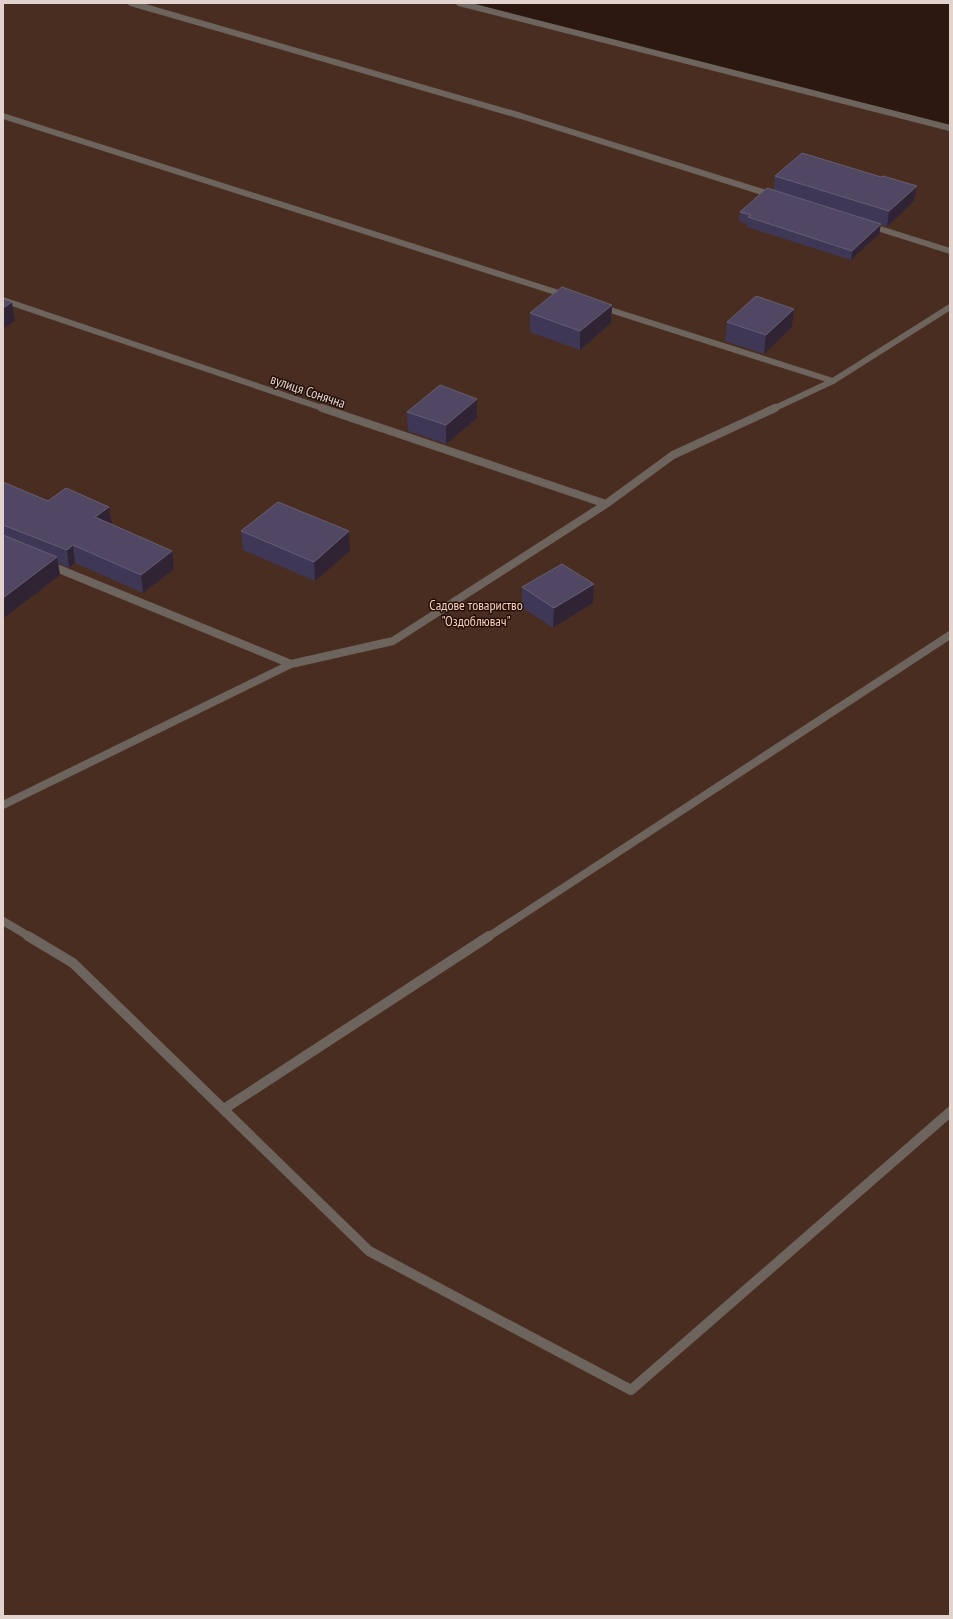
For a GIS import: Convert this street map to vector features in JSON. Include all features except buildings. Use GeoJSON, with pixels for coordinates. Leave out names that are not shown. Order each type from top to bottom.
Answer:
{"type":"FeatureCollection","features":[{"type":"Feature","properties":{"kind":"street"},"geometry":{"type":"LineString","coordinates":[[131,3],[521,116],[777,197]]}},
{"type":"Feature","properties":{"kind":"street"},"geometry":{"type":"LineString","coordinates":[[459,3],[950,128]]}},
{"type":"Feature","properties":{"kind":"street"},"geometry":{"type":"LineString","coordinates":[[3,116],[574,298]]}},
{"type":"Feature","properties":{"kind":"street"},"geometry":{"type":"LineString","coordinates":[[867,225],[950,251]]}},
{"type":"Feature","properties":{"kind":"street","name":"вулиця Сонячна"},"geometry":{"type":"LineString","coordinates":[[3,300],[606,504]]}},
{"type":"Feature","properties":{"kind":"street"},"geometry":{"type":"LineString","coordinates":[[597,305],[832,381]]}},
{"type":"Feature","properties":{"kind":"street"},"geometry":{"type":"LineString","coordinates":[[3,805],[290,664],[393,641],[606,504],[673,455],[832,381],[950,307]]}},
{"type":"Feature","properties":{"kind":"street"},"geometry":{"type":"LineString","coordinates":[[40,561],[290,664]]}},
{"type":"Feature","properties":{"kind":"street"},"geometry":{"type":"LineString","coordinates":[[224,1109],[950,635]]}},
{"type":"Feature","properties":{"kind":"street"},"geometry":{"type":"LineString","coordinates":[[3,921],[73,963],[369,1251],[631,1390],[950,1112]]}},
{"type":"Feature","properties":{"kind":"green space","name":"Садове товариство \"Оздоблювач\""},"geometry":{"type":"Polygon","coordinates":[[[3,3],[459,3],[950,128],[950,1616],[3,1616],[3,3]]]}}]}
